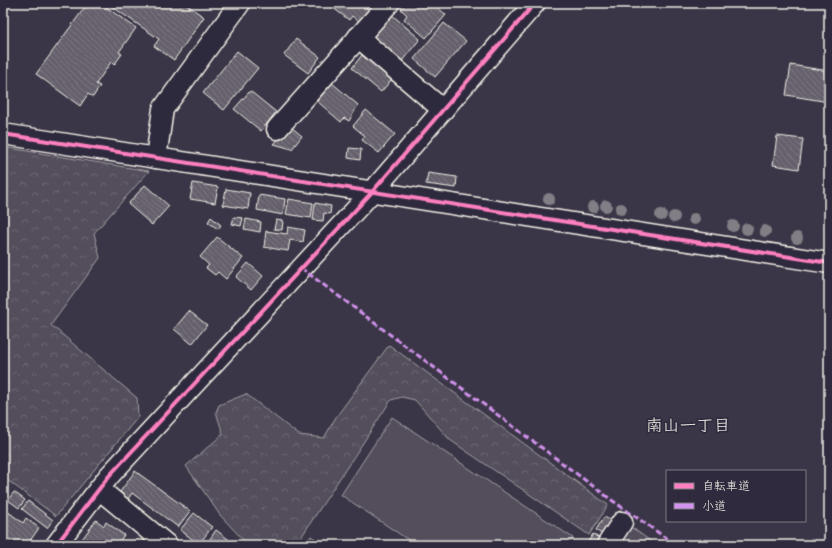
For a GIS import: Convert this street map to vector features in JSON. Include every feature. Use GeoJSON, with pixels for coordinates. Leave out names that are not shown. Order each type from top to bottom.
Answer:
{"type":"FeatureCollection","features":[{"type":"Feature","properties":{"kind":"street"},"geometry":{"type":"LineString","coordinates":[[156,158],[163,109],[240,3]]}},
{"type":"Feature","properties":{"kind":"street"},"geometry":{"type":"LineString","coordinates":[[277,129],[388,3]]}},
{"type":"Feature","properties":{"kind":"street"},"geometry":{"type":"LineString","coordinates":[[56,545],[99,489],[372,192],[535,3]]}},
{"type":"Feature","properties":{"kind":"street"},"geometry":{"type":"LineString","coordinates":[[358,37],[443,110]]}},
{"type":"Feature","properties":{"kind":"street"},"geometry":{"type":"LineString","coordinates":[[3,134],[829,263]]}},
{"type":"Feature","properties":{"kind":"street"},"geometry":{"type":"LineString","coordinates":[[99,489],[167,545]]}},
{"type":"Feature","properties":{"kind":"street"},"geometry":{"type":"LineString","coordinates":[[607,545],[622,522]]}},
{"type":"Feature","properties":{"kind":"green space"},"geometry":{"type":"Polygon","coordinates":[[[3,147],[149,171],[94,233],[100,258],[51,325],[137,398],[138,417],[56,516],[3,477],[3,147]]]}},
{"type":"Feature","properties":{"kind":"green space"},"geometry":{"type":"Polygon","coordinates":[[[389,345],[608,505],[589,535],[450,440],[415,400],[402,397],[391,400],[296,545],[248,545],[220,515],[186,466],[223,434],[216,412],[219,405],[246,394],[299,435],[324,438],[336,417],[389,345]]]}},
{"type":"Feature","properties":{"kind":"green space"},"geometry":{"type":"Polygon","coordinates":[[[392,417],[573,538],[568,545],[416,545],[341,495],[392,417]]]}},
{"type":"Feature","properties":{"kind":"green space"},"geometry":{"type":"Polygon","coordinates":[[[627,526],[631,527],[656,545],[614,545],[627,526]]]}},
{"type":"Feature","properties":{"kind":"green space"},"geometry":{"type":"Polygon","coordinates":[[[311,536],[324,545],[305,545],[311,536]]]}},
{"type":"Feature","properties":{"kind":"building"},"geometry":{"type":"Polygon","coordinates":[[[88,3],[100,3],[136,28],[119,52],[122,54],[114,65],[111,62],[96,84],[100,86],[93,97],[88,94],[80,106],[36,74],[88,3]]]}},
{"type":"Feature","properties":{"kind":"building"},"geometry":{"type":"Polygon","coordinates":[[[107,3],[184,3],[204,17],[174,60],[154,46],[159,39],[107,3]]]}},
{"type":"Feature","properties":{"kind":"building"},"geometry":{"type":"Polygon","coordinates":[[[360,3],[371,11],[361,23],[352,16],[349,20],[328,4],[360,3]]]}},
{"type":"Feature","properties":{"kind":"building"},"geometry":{"type":"Polygon","coordinates":[[[406,3],[433,3],[446,15],[426,38],[404,19],[407,15],[401,9],[406,3]]]}},
{"type":"Feature","properties":{"kind":"building"},"geometry":{"type":"Polygon","coordinates":[[[392,15],[420,39],[402,61],[373,37],[392,15]]]}},
{"type":"Feature","properties":{"kind":"building"},"geometry":{"type":"Polygon","coordinates":[[[444,23],[466,41],[435,77],[414,59],[444,23]]]}},
{"type":"Feature","properties":{"kind":"building"},"geometry":{"type":"Polygon","coordinates":[[[296,39],[320,57],[308,73],[284,55],[296,39]]]}},
{"type":"Feature","properties":{"kind":"building"},"geometry":{"type":"Polygon","coordinates":[[[237,51],[258,68],[224,110],[203,93],[237,51]]]}},
{"type":"Feature","properties":{"kind":"building"},"geometry":{"type":"Polygon","coordinates":[[[362,55],[392,79],[381,92],[352,68],[362,55]]]}},
{"type":"Feature","properties":{"kind":"building"},"geometry":{"type":"Polygon","coordinates":[[[791,65],[829,71],[829,102],[786,95],[791,65]]]}},
{"type":"Feature","properties":{"kind":"building"},"geometry":{"type":"Polygon","coordinates":[[[332,83],[358,105],[349,121],[344,118],[341,122],[317,101],[332,83]]]}},
{"type":"Feature","properties":{"kind":"building"},"geometry":{"type":"Polygon","coordinates":[[[250,91],[276,112],[261,131],[234,109],[250,91]]]}},
{"type":"Feature","properties":{"kind":"building"},"geometry":{"type":"Polygon","coordinates":[[[366,110],[395,134],[379,153],[362,140],[365,136],[353,126],[366,110]]]}},
{"type":"Feature","properties":{"kind":"building"},"geometry":{"type":"Polygon","coordinates":[[[290,126],[302,136],[292,149],[274,144],[290,126]]]}},
{"type":"Feature","properties":{"kind":"building"},"geometry":{"type":"Polygon","coordinates":[[[777,136],[803,139],[799,169],[773,165],[777,136]]]}},
{"type":"Feature","properties":{"kind":"building"},"geometry":{"type":"Polygon","coordinates":[[[349,148],[361,149],[360,160],[348,158],[349,148]]]}},
{"type":"Feature","properties":{"kind":"building"},"geometry":{"type":"Polygon","coordinates":[[[428,173],[457,177],[456,188],[426,184],[428,173]]]}},
{"type":"Feature","properties":{"kind":"building"},"geometry":{"type":"Polygon","coordinates":[[[193,183],[218,187],[215,203],[190,199],[193,183]]]}},
{"type":"Feature","properties":{"kind":"building"},"geometry":{"type":"Polygon","coordinates":[[[145,185],[169,206],[152,225],[128,204],[145,185]]]}},
{"type":"Feature","properties":{"kind":"building"},"geometry":{"type":"Polygon","coordinates":[[[226,189],[250,193],[248,209],[223,205],[226,189]]]}},
{"type":"Feature","properties":{"kind":"building"},"geometry":{"type":"Polygon","coordinates":[[[259,195],[285,199],[283,215],[257,210],[259,195]]]}},
{"type":"Feature","properties":{"kind":"building"},"geometry":{"type":"Polygon","coordinates":[[[289,199],[313,203],[311,218],[286,214],[289,199]]]}},
{"type":"Feature","properties":{"kind":"building"},"geometry":{"type":"Polygon","coordinates":[[[315,203],[331,206],[330,214],[324,213],[323,221],[313,220],[315,203]]]}},
{"type":"Feature","properties":{"kind":"building"},"geometry":{"type":"Polygon","coordinates":[[[211,217],[221,225],[218,229],[208,222],[211,217]]]}},
{"type":"Feature","properties":{"kind":"building"},"geometry":{"type":"Polygon","coordinates":[[[234,217],[243,218],[241,226],[232,224],[234,217]]]}},
{"type":"Feature","properties":{"kind":"building"},"geometry":{"type":"Polygon","coordinates":[[[246,219],[261,222],[260,232],[244,229],[246,219]]]}},
{"type":"Feature","properties":{"kind":"building"},"geometry":{"type":"Polygon","coordinates":[[[276,220],[283,221],[282,230],[274,229],[276,220]]]}},
{"type":"Feature","properties":{"kind":"building"},"geometry":{"type":"Polygon","coordinates":[[[288,227],[305,230],[303,242],[290,240],[288,251],[264,247],[266,231],[287,234],[288,227]]]}},
{"type":"Feature","properties":{"kind":"building"},"geometry":{"type":"Polygon","coordinates":[[[217,237],[243,258],[226,279],[218,272],[215,275],[206,268],[209,265],[200,257],[217,237]]]}},
{"type":"Feature","properties":{"kind":"building"},"geometry":{"type":"Polygon","coordinates":[[[248,263],[263,276],[251,290],[236,277],[248,263]]]}},
{"type":"Feature","properties":{"kind":"building"},"geometry":{"type":"Polygon","coordinates":[[[189,311],[207,325],[192,344],[174,329],[189,311]]]}},
{"type":"Feature","properties":{"kind":"building"},"geometry":{"type":"Polygon","coordinates":[[[135,471],[190,511],[178,527],[132,493],[128,499],[120,492],[135,471]]]}},
{"type":"Feature","properties":{"kind":"building"},"geometry":{"type":"Polygon","coordinates":[[[14,492],[25,500],[19,508],[8,500],[14,492]]]}},
{"type":"Feature","properties":{"kind":"building"},"geometry":{"type":"Polygon","coordinates":[[[28,501],[53,520],[47,528],[22,509],[28,501]]]}},
{"type":"Feature","properties":{"kind":"building"},"geometry":{"type":"Polygon","coordinates":[[[3,508],[23,523],[26,518],[39,528],[27,545],[11,545],[3,539],[3,508]]]}},
{"type":"Feature","properties":{"kind":"building"},"geometry":{"type":"Polygon","coordinates":[[[194,513],[212,527],[199,544],[180,530],[194,513]]]}},
{"type":"Feature","properties":{"kind":"building"},"geometry":{"type":"Polygon","coordinates":[[[604,517],[612,521],[603,535],[596,530],[604,517]]]}},
{"type":"Feature","properties":{"kind":"building"},"geometry":{"type":"Polygon","coordinates":[[[96,520],[104,526],[106,522],[124,535],[117,545],[84,545],[80,542],[96,520]]]}},
{"type":"Feature","properties":{"kind":"building"},"geometry":{"type":"Polygon","coordinates":[[[216,530],[236,545],[206,545],[216,530]]]}},
{"type":"Feature","properties":{"kind":"building"},"geometry":{"type":"Polygon","coordinates":[[[593,534],[600,539],[596,545],[586,545],[593,534]]]}},
{"type":"Feature","properties":{"kind":"building"},"geometry":{"type":"Polygon","coordinates":[[[398,541],[404,545],[395,545],[398,541]]]}},
{"type":"Feature","properties":{"kind":"marked path"},"geometry":{"type":"LineString","coordinates":[[301,268],[613,501],[676,545]]}},
{"type":"Feature","properties":{"kind":"cycle path"},"geometry":{"type":"LineString","coordinates":[[56,545],[109,476],[372,192],[535,3]]}},
{"type":"Feature","properties":{"kind":"cycle path"},"geometry":{"type":"LineString","coordinates":[[3,134],[829,263]]}},
{"type":"Feature","properties":{"kind":"district","name":"南山一丁目"},"geometry":{"type":"Point","coordinates":[688,425]}}]}
